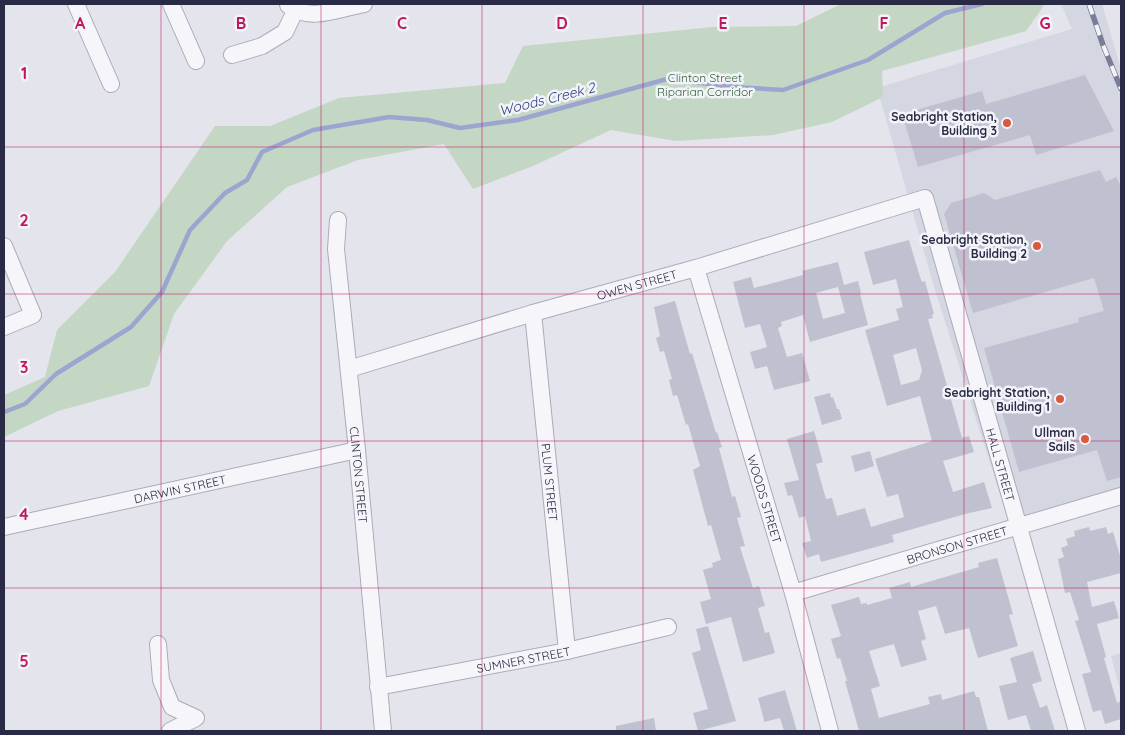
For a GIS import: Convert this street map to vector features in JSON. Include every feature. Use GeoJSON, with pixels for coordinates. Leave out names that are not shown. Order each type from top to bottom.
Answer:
{"type":"FeatureCollection","features":[{"type":"Feature","properties":{"kind":"street"},"geometry":{"type":"LineString","coordinates":[[76,4],[111,84]]}},
{"type":"Feature","properties":{"kind":"street"},"geometry":{"type":"LineString","coordinates":[[171,4],[196,61]]}},
{"type":"Feature","properties":{"kind":"street"},"geometry":{"type":"LineString","coordinates":[[232,55],[262,46],[284,32],[291,7],[322,14],[364,4]]}},
{"type":"Feature","properties":{"kind":"street","name":"OWEN STREET"},"geometry":{"type":"LineString","coordinates":[[349,369],[533,313],[696,268],[925,198]]}},
{"type":"Feature","properties":{"kind":"street","name":"HALL STREET"},"geometry":{"type":"LineString","coordinates":[[925,198],[1020,524],[1077,731]]}},
{"type":"Feature","properties":{"kind":"street","name":"CLINTON STREET"},"geometry":{"type":"LineString","coordinates":[[338,220],[336,249],[383,731]]}},
{"type":"Feature","properties":{"kind":"street"},"geometry":{"type":"LineString","coordinates":[[4,246],[33,315],[4,327]]}},
{"type":"Feature","properties":{"kind":"street","name":"WOODS STREET"},"geometry":{"type":"LineString","coordinates":[[696,268],[793,593],[830,731]]}},
{"type":"Feature","properties":{"kind":"street","name":"PLUM STREET"},"geometry":{"type":"LineString","coordinates":[[533,313],[567,651]]}},
{"type":"Feature","properties":{"kind":"street","name":"DARWIN STREET"},"geometry":{"type":"LineString","coordinates":[[4,527],[357,450]]}},
{"type":"Feature","properties":{"kind":"street","name":"BRONSON STREET"},"geometry":{"type":"LineString","coordinates":[[793,593],[1020,524],[1121,496]]}},
{"type":"Feature","properties":{"kind":"street","name":"SUMNER STREET"},"geometry":{"type":"LineString","coordinates":[[378,687],[567,651],[668,627]]}},
{"type":"Feature","properties":{"kind":"street"},"geometry":{"type":"LineString","coordinates":[[158,644],[161,680],[172,708],[196,718],[170,731]]}},
{"type":"Feature","properties":{"kind":"shaded area"},"geometry":{"type":"Polygon","coordinates":[[[1061,4],[1102,4],[1121,69],[1121,494],[1010,526],[935,290],[877,88],[1072,29],[1061,4]]]}},
{"type":"Feature","properties":{"kind":"shaded area"},"geometry":{"type":"Polygon","coordinates":[[[1121,653],[1121,693],[1111,656],[1121,653]]]}},
{"type":"Feature","properties":{"kind":"green space","name":"Clinton Street Riparian Corridor"},"geometry":{"type":"Polygon","coordinates":[[[841,4],[1043,4],[1043,7],[1026,31],[882,71],[883,97],[832,122],[773,135],[676,141],[611,130],[533,166],[473,189],[444,144],[358,160],[287,187],[227,241],[174,314],[149,386],[58,411],[4,437],[4,395],[45,377],[57,330],[115,272],[215,126],[270,126],[339,98],[505,83],[523,46],[713,27],[796,26],[841,4]]]}},
{"type":"Feature","properties":{"kind":"building","name":"Seabright Station, Building 3"},"geometry":{"type":"Polygon","coordinates":[[[1085,75],[1114,131],[1036,155],[1030,135],[918,167],[902,114],[982,91],[986,104],[1085,75]]]}},
{"type":"Feature","properties":{"kind":"building"},"geometry":{"type":"Polygon","coordinates":[[[1100,170],[1106,182],[1116,177],[1121,186],[1121,477],[1107,481],[1097,450],[1019,472],[984,348],[1079,322],[1078,318],[1104,311],[1094,278],[973,313],[944,214],[951,203],[984,193],[995,200],[1100,170]]]}},
{"type":"Feature","properties":{"kind":"building"},"geometry":{"type":"Polygon","coordinates":[[[909,240],[920,277],[922,282],[925,281],[934,314],[932,315],[933,318],[928,319],[962,438],[969,436],[974,452],[943,461],[953,492],[984,482],[992,508],[892,535],[894,542],[821,562],[819,554],[807,558],[802,543],[811,541],[805,516],[799,518],[792,495],[788,496],[784,483],[799,480],[787,439],[814,431],[823,462],[816,464],[826,499],[832,498],[837,516],[865,508],[871,527],[904,517],[898,494],[887,497],[875,459],[932,441],[920,396],[887,406],[865,330],[899,320],[896,309],[903,307],[896,279],[873,285],[864,252],[909,240]],[[916,348],[893,355],[901,385],[919,380],[922,370],[916,348]]]}},
{"type":"Feature","properties":{"kind":"building"},"geometry":{"type":"Polygon","coordinates":[[[838,262],[844,285],[858,281],[868,325],[810,342],[803,315],[781,322],[782,326],[778,328],[787,357],[802,353],[810,381],[774,390],[767,366],[755,369],[750,352],[767,347],[760,324],[745,328],[733,282],[751,277],[754,288],[803,275],[802,271],[838,262]],[[838,287],[816,293],[823,319],[845,313],[838,287]]]}},
{"type":"Feature","properties":{"kind":"building"},"geometry":{"type":"Polygon","coordinates":[[[675,301],[690,354],[692,353],[722,447],[719,448],[732,497],[735,496],[741,517],[737,518],[745,546],[740,547],[753,588],[759,586],[765,606],[758,608],[765,633],[769,632],[775,653],[743,662],[731,617],[706,624],[700,602],[711,599],[703,570],[713,567],[712,563],[721,560],[711,525],[708,526],[693,470],[700,466],[688,424],[686,425],[677,395],[673,396],[669,380],[672,379],[664,351],[660,352],[656,338],[660,336],[654,307],[675,301]]]}},
{"type":"Feature","properties":{"kind":"building"},"geometry":{"type":"Polygon","coordinates":[[[830,393],[842,419],[822,425],[814,397],[830,393]]]}},
{"type":"Feature","properties":{"kind":"building"},"geometry":{"type":"Polygon","coordinates":[[[870,451],[874,466],[855,472],[851,456],[870,451]]]}},
{"type":"Feature","properties":{"kind":"building"},"geometry":{"type":"Polygon","coordinates":[[[1089,527],[1090,531],[1106,527],[1108,534],[1113,532],[1121,559],[1121,573],[1087,582],[1092,607],[1114,601],[1119,618],[1097,624],[1106,657],[1104,658],[1117,703],[1121,701],[1121,719],[1105,724],[1101,710],[1093,712],[1082,674],[1091,672],[1075,621],[1079,620],[1070,592],[1065,593],[1058,559],[1064,557],[1061,548],[1068,545],[1066,539],[1075,536],[1074,531],[1089,527]]]}},
{"type":"Feature","properties":{"kind":"building"},"geometry":{"type":"Polygon","coordinates":[[[997,558],[1013,614],[1009,615],[1018,646],[978,658],[969,628],[945,634],[936,606],[918,611],[926,639],[921,641],[927,660],[901,667],[894,644],[869,651],[880,686],[871,689],[879,718],[930,704],[928,697],[941,694],[942,700],[974,691],[976,697],[979,697],[988,731],[859,731],[840,658],[837,659],[831,639],[841,636],[831,605],[859,597],[861,604],[867,603],[867,605],[892,598],[889,588],[910,582],[911,587],[979,567],[978,563],[997,558]]]}},
{"type":"Feature","properties":{"kind":"building"},"geometry":{"type":"Polygon","coordinates":[[[708,626],[736,721],[698,731],[693,713],[708,709],[692,653],[701,650],[696,629],[708,626]]]}},
{"type":"Feature","properties":{"kind":"building"},"geometry":{"type":"Polygon","coordinates":[[[1033,651],[1042,681],[1032,684],[1040,708],[1047,705],[1055,731],[1031,731],[1026,715],[1008,720],[999,686],[1017,682],[1010,658],[1033,651]]]}},
{"type":"Feature","properties":{"kind":"building"},"geometry":{"type":"Polygon","coordinates":[[[785,690],[797,731],[784,731],[780,718],[764,722],[758,698],[785,690]]]}},
{"type":"Feature","properties":{"kind":"building"},"geometry":{"type":"Polygon","coordinates":[[[654,718],[656,731],[616,731],[616,726],[654,718]]]}},
{"type":"Feature","properties":{"kind":"waterway","name":"Woods Creek 2"},"geometry":{"type":"LineString","coordinates":[[4,412],[25,404],[56,374],[131,327],[162,292],[190,230],[225,193],[247,180],[262,152],[313,130],[389,117],[427,120],[460,128],[518,120],[667,79],[735,87],[783,90],[868,60],[945,13],[982,4]]}},
{"type":"Feature","properties":{"kind":"railway"},"geometry":{"type":"LineString","coordinates":[[1089,4],[1121,89]]}},
{"type":"Feature","properties":{"kind":"place","name":"Seabright Station, Building 3"},"geometry":{"type":"Point","coordinates":[1007,123]}},
{"type":"Feature","properties":{"kind":"place","name":"Seabright Station, Building 2"},"geometry":{"type":"Point","coordinates":[1037,246]}},
{"type":"Feature","properties":{"kind":"place","name":"Seabright Station, Building 1"},"geometry":{"type":"Point","coordinates":[1060,399]}},
{"type":"Feature","properties":{"kind":"place","name":"Ullman Sails"},"geometry":{"type":"Point","coordinates":[1085,439]}}]}
